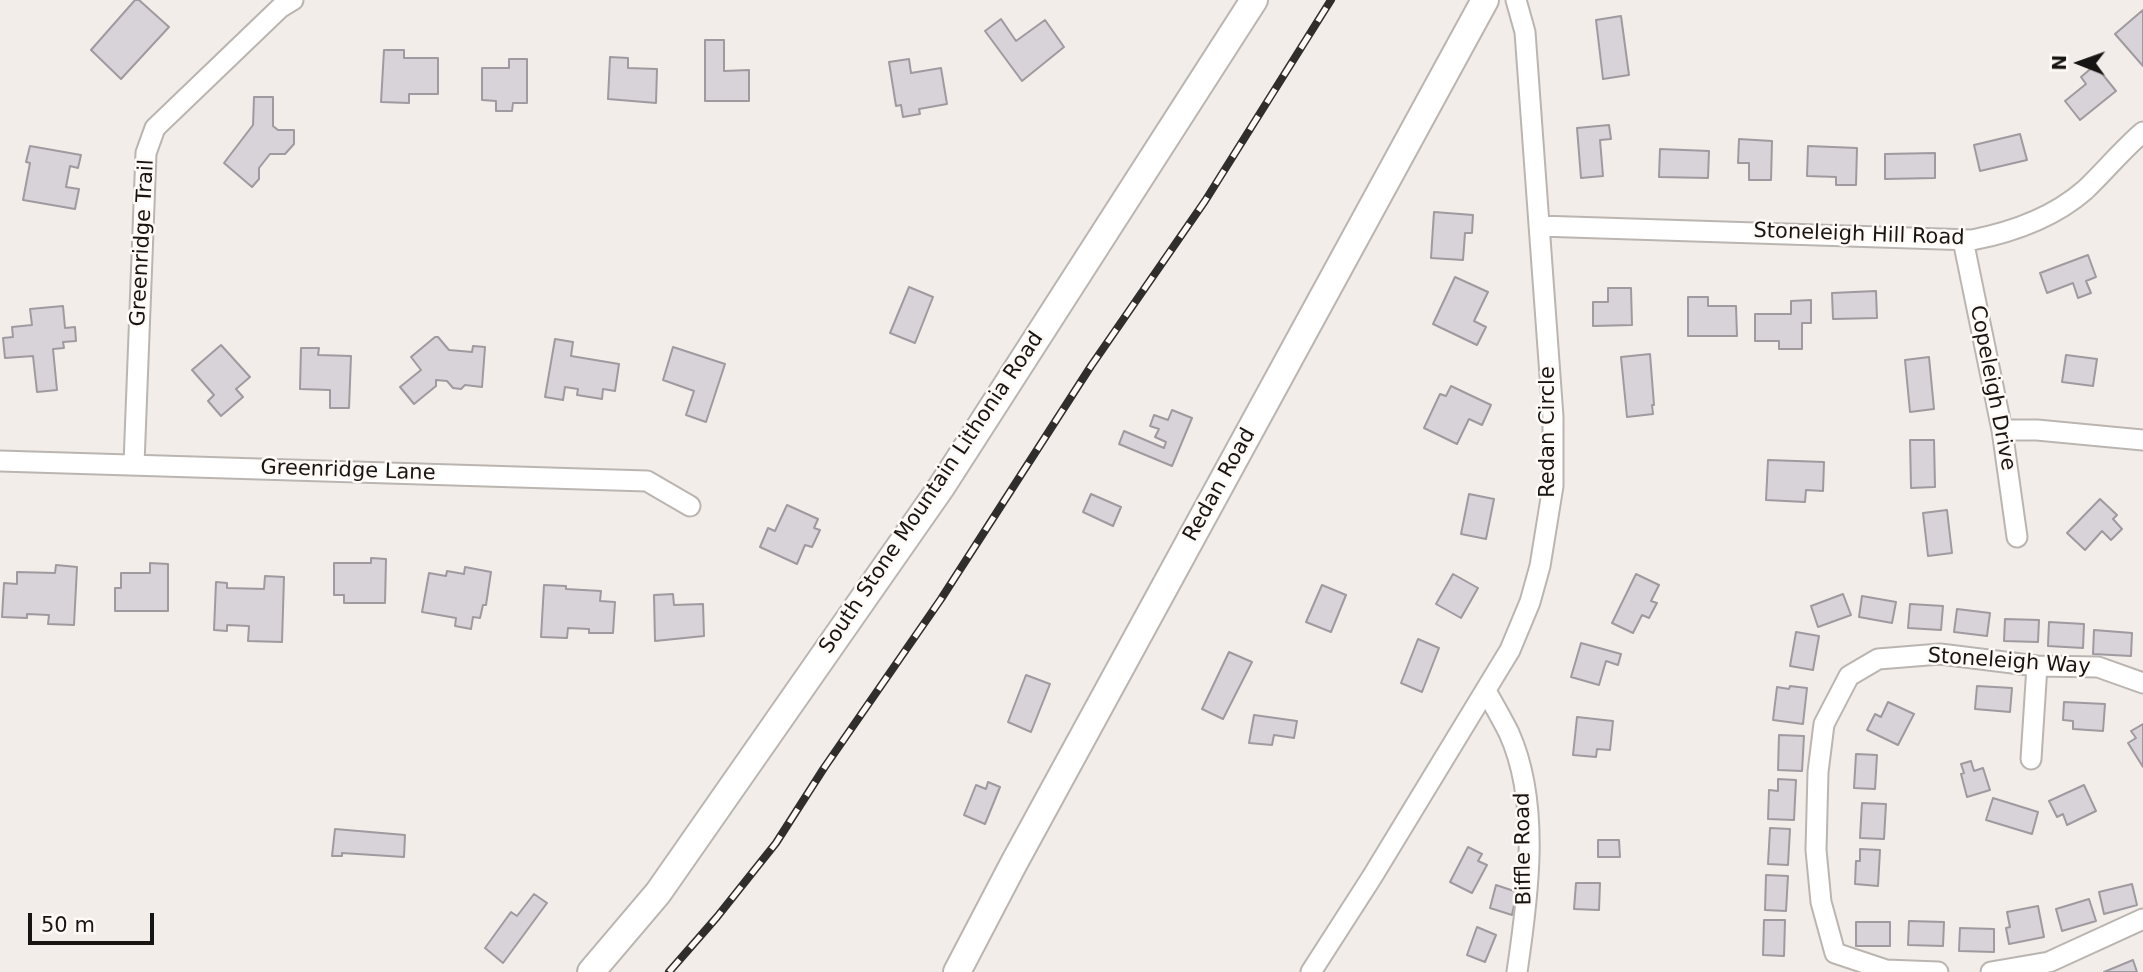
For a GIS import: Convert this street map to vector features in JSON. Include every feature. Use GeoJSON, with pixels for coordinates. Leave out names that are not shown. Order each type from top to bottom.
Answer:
{"type":"FeatureCollection","features":[{"type":"Feature","properties":{"kind":"main road","name":"South Stone Mountain Lithonia Road"},"geometry":{"type":"LineString","coordinates":[[591,972],[658,893],[942,486],[1254,0]]}},
{"type":"Feature","properties":{"kind":"main road","name":"Redan Road"},"geometry":{"type":"LineString","coordinates":[[957,972],[1485,0]]}},
{"type":"Feature","properties":{"kind":"street","name":"Greenridge Trail"},"geometry":{"type":"LineString","coordinates":[[134,464],[146,153],[155,128],[280,8],[293,0]]}},
{"type":"Feature","properties":{"kind":"street","name":"Redan Circle"},"geometry":{"type":"LineString","coordinates":[[1311,972],[1510,650],[1530,602],[1540,566],[1553,486],[1553,417],[1525,32],[1516,0]]}},
{"type":"Feature","properties":{"kind":"street","name":"Stoneleigh Hill Road"},"geometry":{"type":"LineString","coordinates":[[1539,226],[1963,240],[1997,235],[2021,228],[2066,204],[2086,189],[2119,153],[2143,132]]}},
{"type":"Feature","properties":{"kind":"street","name":"Copeleigh Drive"},"geometry":{"type":"LineString","coordinates":[[1963,240],[2002,430],[2017,537]]}},
{"type":"Feature","properties":{"kind":"street"},"geometry":{"type":"LineString","coordinates":[[2002,430],[2037,430],[2143,440]]}},
{"type":"Feature","properties":{"kind":"street","name":"Greenridge Lane"},"geometry":{"type":"LineString","coordinates":[[0,461],[648,481],[690,506]]}},
{"type":"Feature","properties":{"kind":"street","name":"Stoneleigh Way"},"geometry":{"type":"LineString","coordinates":[[1938,972],[1886,970],[1835,953],[1821,902],[1816,850],[1818,772],[1824,724],[1849,676],[1878,659],[1940,654],[2037,666],[2098,667],[2143,683]]}},
{"type":"Feature","properties":{"kind":"street"},"geometry":{"type":"LineString","coordinates":[[2031,759],[2037,666]]}},
{"type":"Feature","properties":{"kind":"street","name":"Biffle Road"},"geometry":{"type":"LineString","coordinates":[[1486,691],[1510,735],[1524,781],[1529,889],[1517,972]]}},
{"type":"Feature","properties":{"kind":"street"},"geometry":{"type":"LineString","coordinates":[[1991,972],[2049,962],[2143,919]]}},
{"type":"Feature","properties":{"kind":"building"},"geometry":{"type":"Polygon","coordinates":[[[135,0],[139,0],[169,27],[121,79],[91,50],[135,0]]]}},
{"type":"Feature","properties":{"kind":"building"},"geometry":{"type":"Polygon","coordinates":[[[2143,10],[2143,66],[2115,34],[2143,10]]]}},
{"type":"Feature","properties":{"kind":"building"},"geometry":{"type":"Polygon","coordinates":[[[1621,16],[1629,75],[1603,79],[1596,20],[1621,16]]]}},
{"type":"Feature","properties":{"kind":"building"},"geometry":{"type":"Polygon","coordinates":[[[1001,19],[1016,41],[1045,20],[1064,47],[1022,81],[985,31],[1001,19]]]}},
{"type":"Feature","properties":{"kind":"building"},"geometry":{"type":"Polygon","coordinates":[[[705,40],[724,40],[724,71],[749,70],[749,101],[705,101],[705,40]]]}},
{"type":"Feature","properties":{"kind":"building"},"geometry":{"type":"Polygon","coordinates":[[[384,50],[404,50],[404,58],[438,58],[438,94],[409,94],[409,103],[381,102],[384,50]]]}},
{"type":"Feature","properties":{"kind":"building"},"geometry":{"type":"Polygon","coordinates":[[[610,57],[628,58],[628,68],[657,69],[656,103],[608,99],[610,57]]]}},
{"type":"Feature","properties":{"kind":"building"},"geometry":{"type":"Polygon","coordinates":[[[509,59],[527,59],[527,103],[513,103],[512,111],[496,111],[496,101],[482,100],[482,68],[509,68],[509,59]]]}},
{"type":"Feature","properties":{"kind":"building"},"geometry":{"type":"Polygon","coordinates":[[[909,59],[911,73],[941,68],[947,104],[919,109],[920,114],[903,117],[901,105],[896,106],[889,62],[909,59]]]}},
{"type":"Feature","properties":{"kind":"building"},"geometry":{"type":"Polygon","coordinates":[[[2095,65],[2116,91],[2080,120],[2065,101],[2086,84],[2081,77],[2095,65]]]}},
{"type":"Feature","properties":{"kind":"building"},"geometry":{"type":"Polygon","coordinates":[[[254,97],[273,97],[273,126],[278,130],[294,130],[294,144],[285,154],[270,154],[259,168],[259,179],[252,187],[224,163],[253,125],[254,97]]]}},
{"type":"Feature","properties":{"kind":"building"},"geometry":{"type":"Polygon","coordinates":[[[1609,125],[1611,139],[1600,140],[1603,176],[1581,178],[1577,128],[1609,125]]]}},
{"type":"Feature","properties":{"kind":"building"},"geometry":{"type":"Polygon","coordinates":[[[2020,134],[2027,160],[1980,171],[1974,145],[2020,134]]]}},
{"type":"Feature","properties":{"kind":"building"},"geometry":{"type":"Polygon","coordinates":[[[1739,139],[1772,141],[1771,180],[1749,180],[1749,163],[1738,163],[1739,139]]]}},
{"type":"Feature","properties":{"kind":"building"},"geometry":{"type":"Polygon","coordinates":[[[30,146],[81,155],[78,168],[70,166],[66,187],[79,189],[75,209],[23,200],[30,163],[26,162],[30,146]]]}},
{"type":"Feature","properties":{"kind":"building"},"geometry":{"type":"Polygon","coordinates":[[[1808,146],[1857,148],[1856,185],[1836,185],[1836,177],[1807,176],[1808,146]]]}},
{"type":"Feature","properties":{"kind":"building"},"geometry":{"type":"Polygon","coordinates":[[[1660,149],[1709,151],[1708,178],[1659,177],[1660,149]]]}},
{"type":"Feature","properties":{"kind":"building"},"geometry":{"type":"Polygon","coordinates":[[[1935,153],[1935,178],[1885,179],[1885,154],[1935,153]]]}},
{"type":"Feature","properties":{"kind":"building"},"geometry":{"type":"Polygon","coordinates":[[[1434,212],[1473,215],[1472,233],[1465,233],[1463,260],[1431,258],[1434,212]]]}},
{"type":"Feature","properties":{"kind":"building"},"geometry":{"type":"Polygon","coordinates":[[[2088,255],[2096,277],[2086,281],[2091,293],[2078,298],[2073,283],[2047,293],[2040,273],[2088,255]]]}},
{"type":"Feature","properties":{"kind":"building"},"geometry":{"type":"Polygon","coordinates":[[[1455,277],[1488,292],[1474,321],[1486,327],[1477,345],[1433,324],[1455,277]]]}},
{"type":"Feature","properties":{"kind":"building"},"geometry":{"type":"Polygon","coordinates":[[[909,287],[933,297],[915,343],[890,333],[909,287]]]}},
{"type":"Feature","properties":{"kind":"building"},"geometry":{"type":"Polygon","coordinates":[[[1608,288],[1631,288],[1632,325],[1593,326],[1593,302],[1608,302],[1608,288]]]}},
{"type":"Feature","properties":{"kind":"building"},"geometry":{"type":"Polygon","coordinates":[[[1876,291],[1877,318],[1833,319],[1832,293],[1876,291]]]}},
{"type":"Feature","properties":{"kind":"building"},"geometry":{"type":"Polygon","coordinates":[[[1688,297],[1708,297],[1708,306],[1736,306],[1737,336],[1688,336],[1688,297]]]}},
{"type":"Feature","properties":{"kind":"building"},"geometry":{"type":"Polygon","coordinates":[[[1811,300],[1811,323],[1802,323],[1802,349],[1779,349],[1779,341],[1755,341],[1755,314],[1791,314],[1791,301],[1811,300]]]}},
{"type":"Feature","properties":{"kind":"building"},"geometry":{"type":"Polygon","coordinates":[[[63,306],[65,328],[75,327],[76,341],[63,342],[64,348],[53,349],[57,390],[37,392],[33,356],[5,358],[3,338],[13,337],[12,327],[32,325],[30,309],[63,306]]]}},
{"type":"Feature","properties":{"kind":"building"},"geometry":{"type":"Polygon","coordinates":[[[435,337],[449,350],[472,352],[473,346],[485,347],[482,387],[465,385],[461,389],[453,388],[447,381],[436,380],[436,386],[414,404],[400,387],[421,370],[411,357],[435,337]]]}},
{"type":"Feature","properties":{"kind":"building"},"geometry":{"type":"Polygon","coordinates":[[[555,339],[573,342],[571,356],[619,364],[615,391],[603,389],[602,399],[577,395],[578,389],[565,387],[563,400],[545,397],[555,339]]]}},
{"type":"Feature","properties":{"kind":"building"},"geometry":{"type":"Polygon","coordinates":[[[221,345],[250,377],[236,389],[243,397],[221,416],[208,401],[214,395],[192,370],[221,345]]]}},
{"type":"Feature","properties":{"kind":"building"},"geometry":{"type":"Polygon","coordinates":[[[673,347],[725,364],[706,422],[686,415],[694,391],[663,380],[673,347]]]}},
{"type":"Feature","properties":{"kind":"building"},"geometry":{"type":"Polygon","coordinates":[[[301,348],[319,348],[318,355],[351,356],[349,408],[330,408],[330,390],[300,389],[301,348]]]}},
{"type":"Feature","properties":{"kind":"building"},"geometry":{"type":"Polygon","coordinates":[[[1650,354],[1653,414],[1627,417],[1621,357],[1650,354]]]}},
{"type":"Feature","properties":{"kind":"building"},"geometry":{"type":"Polygon","coordinates":[[[2066,355],[2097,359],[2093,386],[2062,382],[2066,355]]]}},
{"type":"Feature","properties":{"kind":"building"},"geometry":{"type":"Polygon","coordinates":[[[1929,357],[1934,409],[1910,412],[1905,360],[1929,357]]]}},
{"type":"Feature","properties":{"kind":"building"},"geometry":{"type":"Polygon","coordinates":[[[1451,386],[1491,405],[1482,425],[1469,419],[1457,444],[1424,428],[1440,394],[1446,396],[1451,386]]]}},
{"type":"Feature","properties":{"kind":"building"},"geometry":{"type":"Polygon","coordinates":[[[1172,410],[1192,418],[1172,466],[1119,444],[1124,431],[1164,448],[1166,442],[1155,437],[1159,429],[1150,426],[1154,415],[1168,420],[1172,410]]]}},
{"type":"Feature","properties":{"kind":"building"},"geometry":{"type":"Polygon","coordinates":[[[1910,440],[1934,440],[1935,487],[1911,488],[1910,440]]]}},
{"type":"Feature","properties":{"kind":"building"},"geometry":{"type":"Polygon","coordinates":[[[1768,460],[1824,462],[1823,491],[1806,490],[1805,502],[1766,500],[1768,460]]]}},
{"type":"Feature","properties":{"kind":"building"},"geometry":{"type":"Polygon","coordinates":[[[1091,494],[1121,507],[1113,526],[1083,512],[1091,494]]]}},
{"type":"Feature","properties":{"kind":"building"},"geometry":{"type":"Polygon","coordinates":[[[1469,494],[1494,499],[1486,539],[1461,534],[1469,494]]]}},
{"type":"Feature","properties":{"kind":"building"},"geometry":{"type":"Polygon","coordinates":[[[2100,499],[2117,515],[2113,519],[2122,529],[2111,540],[2102,531],[2085,550],[2067,533],[2100,499]]]}},
{"type":"Feature","properties":{"kind":"building"},"geometry":{"type":"Polygon","coordinates":[[[787,505],[818,519],[814,528],[820,530],[812,547],[805,545],[797,564],[760,547],[768,528],[775,531],[787,505]]]}},
{"type":"Feature","properties":{"kind":"building"},"geometry":{"type":"Polygon","coordinates":[[[1947,510],[1952,553],[1928,556],[1923,513],[1947,510]]]}},
{"type":"Feature","properties":{"kind":"building"},"geometry":{"type":"Polygon","coordinates":[[[371,558],[386,559],[385,603],[344,603],[344,595],[334,595],[334,563],[371,563],[371,558]]]}},
{"type":"Feature","properties":{"kind":"building"},"geometry":{"type":"Polygon","coordinates":[[[150,563],[168,564],[168,611],[115,611],[115,588],[121,588],[121,573],[150,573],[150,563]]]}},
{"type":"Feature","properties":{"kind":"building"},"geometry":{"type":"Polygon","coordinates":[[[56,565],[77,567],[74,625],[48,624],[49,615],[2,617],[4,583],[17,584],[17,572],[55,573],[56,565]]]}},
{"type":"Feature","properties":{"kind":"building"},"geometry":{"type":"Polygon","coordinates":[[[465,567],[491,572],[486,605],[483,605],[480,618],[473,617],[471,629],[455,626],[456,618],[422,612],[429,573],[446,576],[447,571],[464,574],[465,567]]]}},
{"type":"Feature","properties":{"kind":"building"},"geometry":{"type":"Polygon","coordinates":[[[1453,574],[1478,588],[1461,618],[1436,604],[1453,574]]]}},
{"type":"Feature","properties":{"kind":"building"},"geometry":{"type":"Polygon","coordinates":[[[1636,574],[1659,585],[1651,601],[1657,603],[1649,618],[1642,615],[1633,633],[1612,623],[1636,574]]]}},
{"type":"Feature","properties":{"kind":"building"},"geometry":{"type":"Polygon","coordinates":[[[265,576],[284,577],[282,642],[248,641],[249,626],[227,625],[227,631],[214,630],[216,582],[227,583],[227,588],[264,589],[265,576]]]}},
{"type":"Feature","properties":{"kind":"building"},"geometry":{"type":"Polygon","coordinates":[[[544,585],[601,591],[600,601],[615,602],[613,633],[589,633],[589,629],[568,628],[567,638],[541,637],[544,585]]]}},
{"type":"Feature","properties":{"kind":"building"},"geometry":{"type":"Polygon","coordinates":[[[1322,585],[1346,595],[1331,632],[1306,622],[1322,585]]]}},
{"type":"Feature","properties":{"kind":"building"},"geometry":{"type":"Polygon","coordinates":[[[673,594],[674,605],[703,604],[704,636],[655,641],[654,595],[673,594]]]}},
{"type":"Feature","properties":{"kind":"building"},"geometry":{"type":"Polygon","coordinates":[[[1843,594],[1851,615],[1818,627],[1811,606],[1843,594]]]}},
{"type":"Feature","properties":{"kind":"building"},"geometry":{"type":"Polygon","coordinates":[[[1862,596],[1896,602],[1892,623],[1859,617],[1862,596]]]}},
{"type":"Feature","properties":{"kind":"building"},"geometry":{"type":"Polygon","coordinates":[[[1910,604],[1943,606],[1941,630],[1908,628],[1910,604]]]}},
{"type":"Feature","properties":{"kind":"building"},"geometry":{"type":"Polygon","coordinates":[[[1957,609],[1990,613],[1987,636],[1954,632],[1957,609]]]}},
{"type":"Feature","properties":{"kind":"building"},"geometry":{"type":"Polygon","coordinates":[[[2005,619],[2039,620],[2038,642],[2004,641],[2005,619]]]}},
{"type":"Feature","properties":{"kind":"building"},"geometry":{"type":"Polygon","coordinates":[[[2049,622],[2084,624],[2083,648],[2048,646],[2049,622]]]}},
{"type":"Feature","properties":{"kind":"building"},"geometry":{"type":"Polygon","coordinates":[[[2094,630],[2132,633],[2131,656],[2093,654],[2094,630]]]}},
{"type":"Feature","properties":{"kind":"building"},"geometry":{"type":"Polygon","coordinates":[[[1796,632],[1819,636],[1813,670],[1790,666],[1796,632]]]}},
{"type":"Feature","properties":{"kind":"building"},"geometry":{"type":"Polygon","coordinates":[[[1418,639],[1439,648],[1422,692],[1401,683],[1418,639]]]}},
{"type":"Feature","properties":{"kind":"building"},"geometry":{"type":"Polygon","coordinates":[[[1581,643],[1621,654],[1618,665],[1606,661],[1599,685],[1571,677],[1581,643]]]}},
{"type":"Feature","properties":{"kind":"building"},"geometry":{"type":"Polygon","coordinates":[[[1229,652],[1252,662],[1223,719],[1202,709],[1229,652]]]}},
{"type":"Feature","properties":{"kind":"building"},"geometry":{"type":"Polygon","coordinates":[[[1026,675],[1050,684],[1031,732],[1008,722],[1026,675]]]}},
{"type":"Feature","properties":{"kind":"building"},"geometry":{"type":"Polygon","coordinates":[[[1790,686],[1807,688],[1803,724],[1773,720],[1777,687],[1789,689],[1790,686]]]}},
{"type":"Feature","properties":{"kind":"building"},"geometry":{"type":"Polygon","coordinates":[[[1977,686],[2012,688],[2010,712],[1975,709],[1977,686]]]}},
{"type":"Feature","properties":{"kind":"building"},"geometry":{"type":"Polygon","coordinates":[[[1888,702],[1914,714],[1898,745],[1867,730],[1875,714],[1881,717],[1888,702]]]}},
{"type":"Feature","properties":{"kind":"building"},"geometry":{"type":"Polygon","coordinates":[[[2064,702],[2105,704],[2103,731],[2073,729],[2073,721],[2063,720],[2064,702]]]}},
{"type":"Feature","properties":{"kind":"building"},"geometry":{"type":"Polygon","coordinates":[[[1254,715],[1297,721],[1294,738],[1274,735],[1272,745],[1249,743],[1254,715]]]}},
{"type":"Feature","properties":{"kind":"building"},"geometry":{"type":"Polygon","coordinates":[[[1577,717],[1613,721],[1610,750],[1597,749],[1596,757],[1573,755],[1577,717]]]}},
{"type":"Feature","properties":{"kind":"building"},"geometry":{"type":"Polygon","coordinates":[[[2143,724],[2143,767],[2128,743],[2136,738],[2131,731],[2143,724]]]}},
{"type":"Feature","properties":{"kind":"building"},"geometry":{"type":"Polygon","coordinates":[[[1779,735],[1804,736],[1802,771],[1778,770],[1779,735]]]}},
{"type":"Feature","properties":{"kind":"building"},"geometry":{"type":"Polygon","coordinates":[[[1856,754],[1877,755],[1875,789],[1854,788],[1856,754]]]}},
{"type":"Feature","properties":{"kind":"building"},"geometry":{"type":"Polygon","coordinates":[[[1971,761],[1974,771],[1983,768],[1990,790],[1967,797],[1961,764],[1971,761]]]}},
{"type":"Feature","properties":{"kind":"building"},"geometry":{"type":"Polygon","coordinates":[[[1778,779],[1796,780],[1794,820],[1768,819],[1769,790],[1778,791],[1778,779]]]}},
{"type":"Feature","properties":{"kind":"building"},"geometry":{"type":"Polygon","coordinates":[[[988,782],[1000,787],[985,824],[964,815],[976,785],[986,789],[988,782]]]}},
{"type":"Feature","properties":{"kind":"building"},"geometry":{"type":"Polygon","coordinates":[[[2084,785],[2096,811],[2067,825],[2063,814],[2057,817],[2049,801],[2084,785]]]}},
{"type":"Feature","properties":{"kind":"building"},"geometry":{"type":"Polygon","coordinates":[[[1993,798],[2038,812],[2032,834],[1986,820],[1993,798]]]}},
{"type":"Feature","properties":{"kind":"building"},"geometry":{"type":"Polygon","coordinates":[[[1862,803],[1886,804],[1884,839],[1860,838],[1862,803]]]}},
{"type":"Feature","properties":{"kind":"building"},"geometry":{"type":"Polygon","coordinates":[[[1770,828],[1790,829],[1788,865],[1768,864],[1770,828]]]}},
{"type":"Feature","properties":{"kind":"building"},"geometry":{"type":"Polygon","coordinates":[[[335,829],[405,835],[404,857],[342,853],[342,856],[332,856],[335,829]]]}},
{"type":"Feature","properties":{"kind":"building"},"geometry":{"type":"Polygon","coordinates":[[[1598,840],[1619,840],[1620,857],[1598,857],[1598,840]]]}},
{"type":"Feature","properties":{"kind":"building"},"geometry":{"type":"Polygon","coordinates":[[[1468,847],[1482,854],[1478,861],[1487,865],[1472,893],[1450,882],[1468,847]]]}},
{"type":"Feature","properties":{"kind":"building"},"geometry":{"type":"Polygon","coordinates":[[[1860,849],[1880,850],[1878,886],[1855,884],[1856,861],[1860,861],[1860,849]]]}},
{"type":"Feature","properties":{"kind":"building"},"geometry":{"type":"Polygon","coordinates":[[[1766,875],[1788,876],[1786,911],[1765,910],[1766,875]]]}},
{"type":"Feature","properties":{"kind":"building"},"geometry":{"type":"Polygon","coordinates":[[[1576,883],[1600,883],[1599,910],[1574,909],[1576,883]]]}},
{"type":"Feature","properties":{"kind":"building"},"geometry":{"type":"Polygon","coordinates":[[[2132,884],[2137,905],[2104,914],[2099,892],[2132,884]]]}},
{"type":"Feature","properties":{"kind":"building"},"geometry":{"type":"Polygon","coordinates":[[[1496,885],[1517,892],[1512,915],[1490,908],[1496,885]]]}},
{"type":"Feature","properties":{"kind":"building"},"geometry":{"type":"Polygon","coordinates":[[[534,894],[547,903],[503,963],[485,948],[511,912],[517,916],[534,894]]]}},
{"type":"Feature","properties":{"kind":"building"},"geometry":{"type":"Polygon","coordinates":[[[2089,899],[2096,921],[2062,931],[2056,909],[2089,899]]]}},
{"type":"Feature","properties":{"kind":"building"},"geometry":{"type":"Polygon","coordinates":[[[2038,906],[2044,937],[2009,944],[2007,912],[2038,906]]]}},
{"type":"Feature","properties":{"kind":"building"},"geometry":{"type":"Polygon","coordinates":[[[1764,920],[1785,920],[1784,956],[1763,955],[1764,920]]]}},
{"type":"Feature","properties":{"kind":"building"},"geometry":{"type":"Polygon","coordinates":[[[1909,921],[1944,922],[1943,946],[1908,945],[1909,921]]]}},
{"type":"Feature","properties":{"kind":"building"},"geometry":{"type":"Polygon","coordinates":[[[1856,922],[1890,922],[1890,946],[1856,946],[1856,922]]]}},
{"type":"Feature","properties":{"kind":"building"},"geometry":{"type":"Polygon","coordinates":[[[1477,927],[1496,935],[1485,962],[1467,955],[1477,927]]]}},
{"type":"Feature","properties":{"kind":"building"},"geometry":{"type":"Polygon","coordinates":[[[1960,928],[1994,929],[1994,952],[1959,951],[1960,928]]]}},
{"type":"Feature","properties":{"kind":"building"},"geometry":{"type":"Polygon","coordinates":[[[2133,960],[2137,972],[2104,972],[2133,960]]]}},
{"type":"Feature","properties":{"kind":"railway"},"geometry":{"type":"LineString","coordinates":[[669,972],[776,843],[824,768],[941,599],[1091,366],[1205,201],[1331,0]]}}]}
